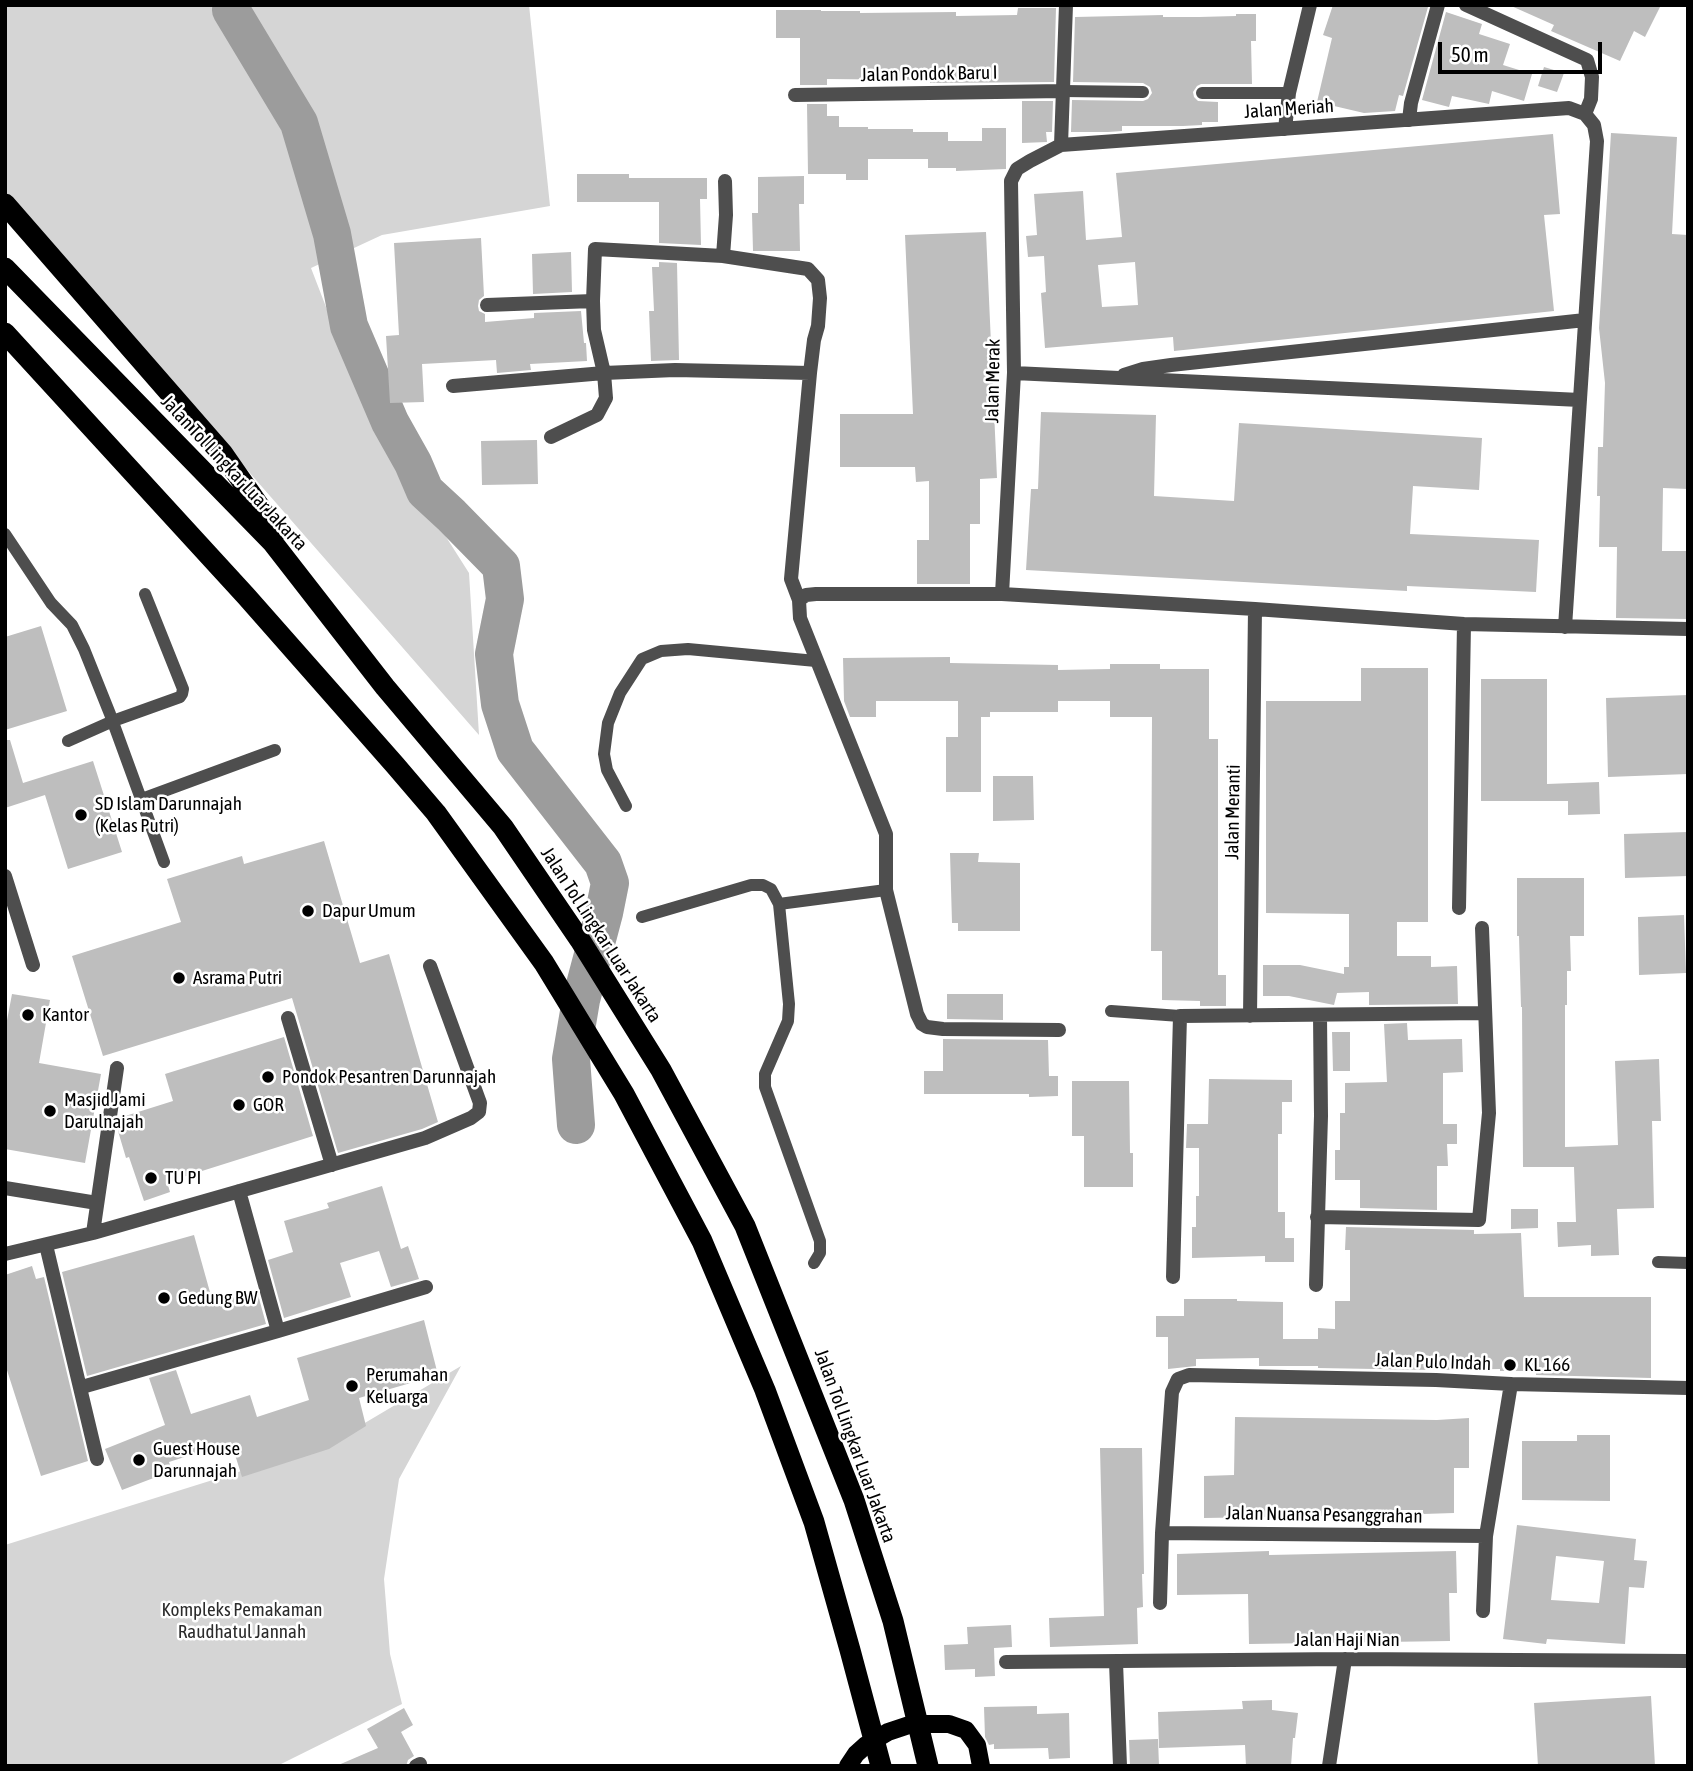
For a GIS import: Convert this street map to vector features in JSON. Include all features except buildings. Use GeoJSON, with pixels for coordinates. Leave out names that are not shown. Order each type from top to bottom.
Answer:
{"type":"FeatureCollection","features":[{"type":"Feature","properties":{"kind":"highway"},"geometry":{"type":"LineString","coordinates":[[5,204],[223,454],[264,513],[272,531],[273,543]]}},
{"type":"Feature","properties":{"kind":"highway","name":"Jalan Tol Lingkar Luar Jakarta"},"geometry":{"type":"LineString","coordinates":[[5,268],[273,543],[385,687],[503,827],[580,940],[661,1070],[745,1226],[854,1500],[893,1621],[928,1766]]}},
{"type":"Feature","properties":{"kind":"highway"},"geometry":{"type":"LineString","coordinates":[[5,333],[246,596],[436,813],[544,963],[624,1094],[702,1241],[765,1390],[814,1522],[881,1766]]}},
{"type":"Feature","properties":{"kind":"main road"},"geometry":{"type":"LineString","coordinates":[[848,1766],[866,1745],[888,1732],[912,1724],[949,1724],[966,1730],[977,1745],[981,1766]]}},
{"type":"Feature","properties":{"kind":"street"},"geometry":{"type":"LineString","coordinates":[[1061,145],[1066,5]]}},
{"type":"Feature","properties":{"kind":"street"},"geometry":{"type":"LineString","coordinates":[[1284,129],[1289,93],[1310,5]]}},
{"type":"Feature","properties":{"kind":"street"},"geometry":{"type":"LineString","coordinates":[[1409,120],[1411,103],[1438,5]]}},
{"type":"Feature","properties":{"kind":"street"},"geometry":{"type":"LineString","coordinates":[[1466,5],[1587,60],[1592,77],[1591,99],[1585,114],[1594,125],[1597,141],[1565,627]]}},
{"type":"Feature","properties":{"kind":"street","name":"Jalan Pondok Baru I"},"geometry":{"type":"LineString","coordinates":[[796,95],[1063,91]]}},
{"type":"Feature","properties":{"kind":"street","name":"Jalan Meriah"},"geometry":{"type":"LineString","coordinates":[[1017,169],[1061,145],[1569,108],[1585,114]]}},
{"type":"Feature","properties":{"kind":"street","name":"Jalan Merak"},"geometry":{"type":"LineString","coordinates":[[1002,594],[1014,373],[1011,181],[1017,169]]}},
{"type":"Feature","properties":{"kind":"street"},"geometry":{"type":"LineString","coordinates":[[723,256],[725,181]]}},
{"type":"Feature","properties":{"kind":"street"},"geometry":{"type":"LineString","coordinates":[[551,437],[597,415],[606,398],[604,373],[594,330],[595,249],[723,256],[808,269],[818,280],[820,298],[810,373],[791,579],[799,600],[800,618],[816,661],[886,834],[886,890],[911,997],[922,1024],[927,1027],[1059,1030]]}},
{"type":"Feature","properties":{"kind":"street"},"geometry":{"type":"LineString","coordinates":[[487,305],[593,301]]}},
{"type":"Feature","properties":{"kind":"street"},"geometry":{"type":"LineString","coordinates":[[1114,378],[1143,369],[1171,365],[1585,320]]}},
{"type":"Feature","properties":{"kind":"street"},"geometry":{"type":"LineString","coordinates":[[453,386],[604,373],[675,370],[810,373]]}},
{"type":"Feature","properties":{"kind":"street"},"geometry":{"type":"LineString","coordinates":[[1014,373],[1580,400]]}},
{"type":"Feature","properties":{"kind":"street"},"geometry":{"type":"LineString","coordinates":[[799,600],[806,595],[816,594],[1002,594],[1464,624],[1688,629]]}},
{"type":"Feature","properties":{"kind":"street","name":"Jalan Meranti"},"geometry":{"type":"LineString","coordinates":[[1250,1016],[1255,609]]}},
{"type":"Feature","properties":{"kind":"street"},"geometry":{"type":"LineString","coordinates":[[1459,908],[1464,624]]}},
{"type":"Feature","properties":{"kind":"street"},"geometry":{"type":"LineString","coordinates":[[5,876],[33,965]]}},
{"type":"Feature","properties":{"kind":"street"},"geometry":{"type":"LineString","coordinates":[[1317,1217],[1479,1220],[1489,1114],[1482,928]]}},
{"type":"Feature","properties":{"kind":"street"},"geometry":{"type":"LineString","coordinates":[[5,1254],[93,1233],[425,1138],[471,1118],[479,1112],[480,1103],[430,966]]}},
{"type":"Feature","properties":{"kind":"street"},"geometry":{"type":"LineString","coordinates":[[1173,1277],[1180,1016],[1485,1013]]}},
{"type":"Feature","properties":{"kind":"street"},"geometry":{"type":"LineString","coordinates":[[1316,1285],[1321,1116],[1320,1015]]}},
{"type":"Feature","properties":{"kind":"street"},"geometry":{"type":"LineString","coordinates":[[288,1018],[332,1165]]}},
{"type":"Feature","properties":{"kind":"street"},"geometry":{"type":"LineString","coordinates":[[93,1233],[117,1068]]}},
{"type":"Feature","properties":{"kind":"street"},"geometry":{"type":"LineString","coordinates":[[5,1188],[97,1203]]}},
{"type":"Feature","properties":{"kind":"street"},"geometry":{"type":"LineString","coordinates":[[239,1191],[278,1331]]}},
{"type":"Feature","properties":{"kind":"street"},"geometry":{"type":"LineString","coordinates":[[47,1245],[97,1459]]}},
{"type":"Feature","properties":{"kind":"street"},"geometry":{"type":"LineString","coordinates":[[82,1387],[426,1287]]}},
{"type":"Feature","properties":{"kind":"street","name":"Jalan Pulo Indah"},"geometry":{"type":"LineString","coordinates":[[1162,1533],[1172,1392],[1178,1379],[1189,1375],[1688,1388]]}},
{"type":"Feature","properties":{"kind":"street"},"geometry":{"type":"LineString","coordinates":[[1483,1611],[1486,1536],[1511,1384]]}},
{"type":"Feature","properties":{"kind":"street"},"geometry":{"type":"LineString","coordinates":[[1160,1603],[1162,1533]]}},
{"type":"Feature","properties":{"kind":"street","name":"Jalan Nuansa Pesanggrahan"},"geometry":{"type":"LineString","coordinates":[[1162,1533],[1486,1536]]}},
{"type":"Feature","properties":{"kind":"street"},"geometry":{"type":"LineString","coordinates":[[1329,1766],[1345,1659]]}},
{"type":"Feature","properties":{"kind":"street","name":"Jalan Haji Nian"},"geometry":{"type":"LineString","coordinates":[[1006,1662],[1345,1659],[1688,1661]]}},
{"type":"Feature","properties":{"kind":"street"},"geometry":{"type":"LineString","coordinates":[[1116,1662],[1120,1766]]}},
{"type":"Feature","properties":{"kind":"lane"},"geometry":{"type":"LineString","coordinates":[[1063,91],[1143,92]]}},
{"type":"Feature","properties":{"kind":"lane"},"geometry":{"type":"LineString","coordinates":[[1202,93],[1289,93]]}},
{"type":"Feature","properties":{"kind":"lane"},"geometry":{"type":"LineString","coordinates":[[5,534],[51,603],[72,625],[84,649],[164,862]]}},
{"type":"Feature","properties":{"kind":"lane"},"geometry":{"type":"LineString","coordinates":[[68,741],[182,694],[183,689],[145,594]]}},
{"type":"Feature","properties":{"kind":"lane"},"geometry":{"type":"LineString","coordinates":[[626,806],[607,770],[604,754],[608,723],[620,693],[642,659],[661,651],[688,649],[816,661]]}},
{"type":"Feature","properties":{"kind":"lane"},"geometry":{"type":"LineString","coordinates":[[142,799],[275,750]]}},
{"type":"Feature","properties":{"kind":"lane"},"geometry":{"type":"LineString","coordinates":[[642,917],[751,885],[763,885],[771,889],[779,904],[789,1004],[788,1021],[765,1074],[765,1087],[820,1241],[820,1253],[814,1263]]}},
{"type":"Feature","properties":{"kind":"lane"},"geometry":{"type":"LineString","coordinates":[[779,904],[886,890]]}},
{"type":"Feature","properties":{"kind":"lane"},"geometry":{"type":"LineString","coordinates":[[1111,1011],[1180,1016]]}},
{"type":"Feature","properties":{"kind":"lane"},"geometry":{"type":"LineString","coordinates":[[1658,1262],[1688,1263]]}},
{"type":"Feature","properties":{"kind":"green space"},"geometry":{"type":"Polygon","coordinates":[[[5,5],[529,5],[550,206],[382,235],[311,268],[366,411],[469,573],[479,735],[5,193],[5,5]]]}},
{"type":"Feature","properties":{"kind":"green space","name":"Kompleks Pemakaman Raudhatul Jannah"},"geometry":{"type":"Polygon","coordinates":[[[461,1366],[399,1479],[384,1579],[390,1654],[402,1704],[277,1766],[5,1766],[5,1545],[331,1443],[461,1366]]]}},
{"type":"Feature","properties":{"kind":"waterway"},"geometry":{"type":"LineString","coordinates":[[232,5],[231,10],[299,123],[332,234],[349,326],[390,422],[425,491],[501,566],[505,599],[494,654],[500,704],[515,750],[603,863],[610,883],[581,1000],[571,1059],[576,1125]]}},
{"type":"Feature","properties":{"kind":"place","name":"SD Islam Darunnajah (Kelas Putri)"},"geometry":{"type":"Point","coordinates":[81,815]}},
{"type":"Feature","properties":{"kind":"place","name":"Dapur Umum"},"geometry":{"type":"Point","coordinates":[308,911]}},
{"type":"Feature","properties":{"kind":"place","name":"Asrama Putri"},"geometry":{"type":"Point","coordinates":[179,978]}},
{"type":"Feature","properties":{"kind":"place","name":"Kantor"},"geometry":{"type":"Point","coordinates":[28,1015]}},
{"type":"Feature","properties":{"kind":"place","name":"Pondok Pesantren Darunnajah"},"geometry":{"type":"Point","coordinates":[268,1077]}},
{"type":"Feature","properties":{"kind":"place","name":"GOR"},"geometry":{"type":"Point","coordinates":[239,1105]}},
{"type":"Feature","properties":{"kind":"place","name":"Masjid Jami Darulnajah"},"geometry":{"type":"Point","coordinates":[50,1111]}},
{"type":"Feature","properties":{"kind":"place","name":"TU PI"},"geometry":{"type":"Point","coordinates":[151,1178]}},
{"type":"Feature","properties":{"kind":"place","name":"Gedung BW"},"geometry":{"type":"Point","coordinates":[164,1298]}},
{"type":"Feature","properties":{"kind":"place","name":"KL 166"},"geometry":{"type":"Point","coordinates":[1510,1365]}},
{"type":"Feature","properties":{"kind":"place","name":"Perumahan Keluarga"},"geometry":{"type":"Point","coordinates":[352,1386]}},
{"type":"Feature","properties":{"kind":"place","name":"Guest House Darunnajah"},"geometry":{"type":"Point","coordinates":[139,1460]}}]}
